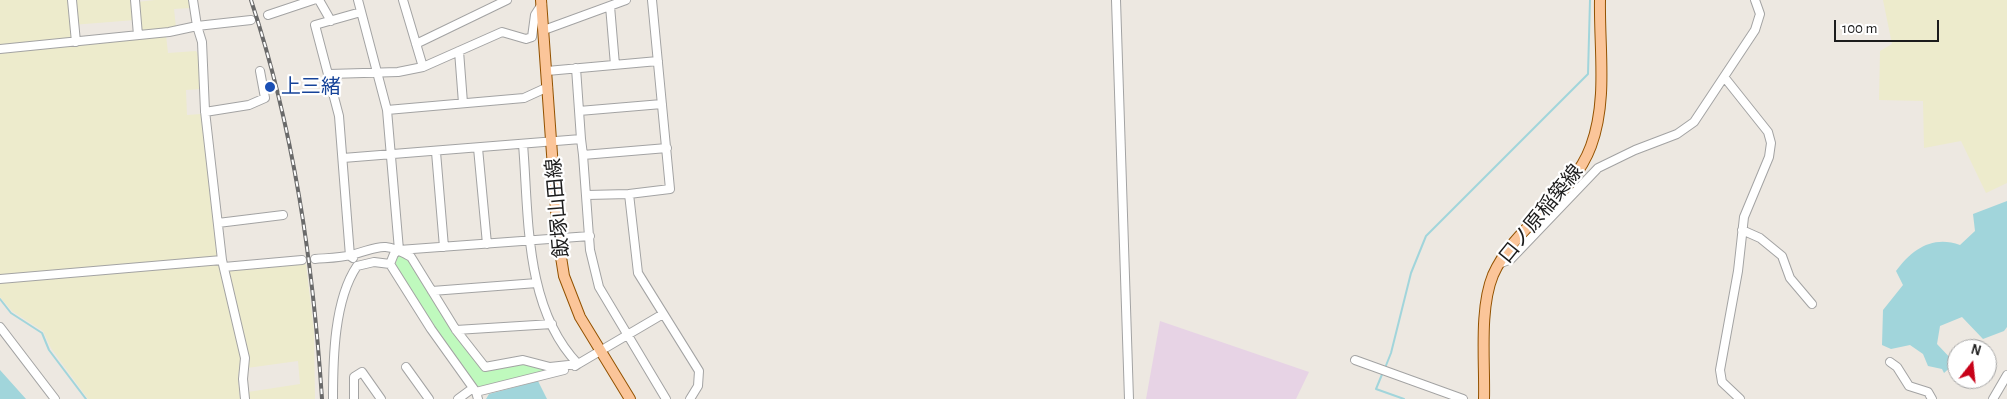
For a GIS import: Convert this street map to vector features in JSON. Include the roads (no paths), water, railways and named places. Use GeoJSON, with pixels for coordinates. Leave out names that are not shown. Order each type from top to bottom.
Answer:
{"type":"FeatureCollection","features":[{"type":"Feature","properties":{"kind":"main road","name":"口ノ原稲築線"},"geometry":{"type":"LineString","coordinates":[[1484,399],[1487,300],[1493,276],[1514,243],[1572,180],[1591,147],[1601,98],[1600,0]]}},
{"type":"Feature","properties":{"kind":"main road","name":"飯塚山田線"},"geometry":{"type":"LineString","coordinates":[[541,2],[558,238],[564,276],[570,294],[600,352],[630,399]]}},
{"type":"Feature","properties":{"kind":"street"},"geometry":{"type":"LineString","coordinates":[[72,0],[76,42]]}},
{"type":"Feature","properties":{"kind":"street"},"geometry":{"type":"LineString","coordinates":[[135,0],[138,35]]}},
{"type":"Feature","properties":{"kind":"street"},"geometry":{"type":"LineString","coordinates":[[194,0],[197,26],[202,42],[205,112],[223,263],[243,341],[245,358],[243,379],[246,399]]}},
{"type":"Feature","properties":{"kind":"street"},"geometry":{"type":"LineString","coordinates":[[319,0],[331,20]]}},
{"type":"Feature","properties":{"kind":"street"},"geometry":{"type":"LineString","coordinates":[[358,0],[387,110],[399,250]]}},
{"type":"Feature","properties":{"kind":"street"},"geometry":{"type":"LineString","coordinates":[[403,0],[424,67]]}},
{"type":"Feature","properties":{"kind":"street"},"geometry":{"type":"LineString","coordinates":[[416,44],[507,0]]}},
{"type":"Feature","properties":{"kind":"street"},"geometry":{"type":"LineString","coordinates":[[544,30],[626,0]]}},
{"type":"Feature","properties":{"kind":"street"},"geometry":{"type":"LineString","coordinates":[[587,195],[629,194],[670,189],[652,0]]}},
{"type":"Feature","properties":{"kind":"street"},"geometry":{"type":"LineString","coordinates":[[1116,0],[1129,399]]}},
{"type":"Feature","properties":{"kind":"street"},"geometry":{"type":"LineString","coordinates":[[1499,264],[1511,259],[1598,168],[1686,129],[1694,122],[1725,78],[1758,23],[1759,8],[1755,0]]}},
{"type":"Feature","properties":{"kind":"street"},"geometry":{"type":"LineString","coordinates":[[268,16],[310,1]]}},
{"type":"Feature","properties":{"kind":"street"},"geometry":{"type":"LineString","coordinates":[[329,74],[398,72],[424,67],[502,32],[526,39],[532,37],[535,15],[541,2]]}},
{"type":"Feature","properties":{"kind":"street"},"geometry":{"type":"LineString","coordinates":[[610,6],[615,65]]}},
{"type":"Feature","properties":{"kind":"street"},"geometry":{"type":"LineString","coordinates":[[359,265],[350,256],[339,116],[315,25],[361,12]]}},
{"type":"Feature","properties":{"kind":"street"},"geometry":{"type":"LineString","coordinates":[[0,49],[138,35],[251,20]]}},
{"type":"Feature","properties":{"kind":"street"},"geometry":{"type":"LineString","coordinates":[[459,51],[463,103]]}},
{"type":"Feature","properties":{"kind":"street"},"geometry":{"type":"LineString","coordinates":[[546,71],[658,61]]}},
{"type":"Feature","properties":{"kind":"street"},"geometry":{"type":"LineString","coordinates":[[576,68],[590,250],[599,287],[666,399]]}},
{"type":"Feature","properties":{"kind":"street"},"geometry":{"type":"LineString","coordinates":[[205,112],[249,105],[265,98],[260,71]]}},
{"type":"Feature","properties":{"kind":"street"},"geometry":{"type":"LineString","coordinates":[[1725,78],[1768,132],[1771,143],[1769,157],[1744,217],[1738,271],[1720,376],[1722,382],[1740,399]]}},
{"type":"Feature","properties":{"kind":"street"},"geometry":{"type":"LineString","coordinates":[[387,110],[524,98],[548,87]]}},
{"type":"Feature","properties":{"kind":"street"},"geometry":{"type":"LineString","coordinates":[[579,111],[662,104]]}},
{"type":"Feature","properties":{"kind":"street"},"geometry":{"type":"LineString","coordinates":[[343,158],[581,139]]}},
{"type":"Feature","properties":{"kind":"street"},"geometry":{"type":"LineString","coordinates":[[523,144],[530,240],[537,283],[552,324],[566,349],[578,364]]}},
{"type":"Feature","properties":{"kind":"street"},"geometry":{"type":"LineString","coordinates":[[478,148],[487,244]]}},
{"type":"Feature","properties":{"kind":"street"},"geometry":{"type":"LineString","coordinates":[[583,155],[667,148]]}},
{"type":"Feature","properties":{"kind":"street"},"geometry":{"type":"LineString","coordinates":[[436,152],[444,247]]}},
{"type":"Feature","properties":{"kind":"street"},"geometry":{"type":"LineString","coordinates":[[629,194],[638,273],[699,371],[698,386],[690,399]]}},
{"type":"Feature","properties":{"kind":"street"},"geometry":{"type":"LineString","coordinates":[[218,223],[283,215]]}},
{"type":"Feature","properties":{"kind":"street"},"geometry":{"type":"LineString","coordinates":[[1742,230],[1760,238],[1782,256],[1790,278],[1812,304]]}},
{"type":"Feature","properties":{"kind":"street"},"geometry":{"type":"LineString","coordinates":[[390,264],[394,254],[399,250],[590,236]]}},
{"type":"Feature","properties":{"kind":"street"},"geometry":{"type":"LineString","coordinates":[[315,259],[350,256],[372,247],[383,246],[399,250],[411,257],[456,330],[485,368],[523,360],[550,367],[578,364]]}},
{"type":"Feature","properties":{"kind":"street"},"geometry":{"type":"LineString","coordinates":[[0,279],[223,263],[302,260]]}},
{"type":"Feature","properties":{"kind":"street"},"geometry":{"type":"LineString","coordinates":[[333,399],[333,372],[339,316],[354,270],[359,265],[374,262],[390,264]]}},
{"type":"Feature","properties":{"kind":"street"},"geometry":{"type":"LineString","coordinates":[[390,264],[431,329],[476,393]]}},
{"type":"Feature","properties":{"kind":"street"},"geometry":{"type":"LineString","coordinates":[[432,291],[537,283]]}},
{"type":"Feature","properties":{"kind":"street"},"geometry":{"type":"LineString","coordinates":[[458,399],[564,370],[600,352],[663,314]]}},
{"type":"Feature","properties":{"kind":"street"},"geometry":{"type":"LineString","coordinates":[[456,330],[552,324]]}},
{"type":"Feature","properties":{"kind":"street"},"geometry":{"type":"LineString","coordinates":[[0,327],[55,399]]}},
{"type":"Feature","properties":{"kind":"street"},"geometry":{"type":"LineString","coordinates":[[1355,360],[1463,399]]}},
{"type":"Feature","properties":{"kind":"street"},"geometry":{"type":"LineString","coordinates":[[1890,362],[1897,367],[1909,386],[1928,392],[1932,399]]}},
{"type":"Feature","properties":{"kind":"street"},"geometry":{"type":"LineString","coordinates":[[406,367],[429,399]]}},
{"type":"Feature","properties":{"kind":"street"},"geometry":{"type":"LineString","coordinates":[[354,399],[354,377],[362,372],[381,399]]}},
{"type":"Feature","properties":{"kind":"street"},"geometry":{"type":"LineString","coordinates":[[1993,399],[2007,375]]}},
{"type":"Feature","properties":{"kind":"water"},"geometry":{"type":"Polygon","coordinates":[[[2007,201],[2007,327],[2004,331],[1983,339],[1962,317],[1940,326],[1937,344],[1947,355],[1947,370],[1944,373],[1942,369],[1928,366],[1923,354],[1910,345],[1891,349],[1882,345],[1883,310],[1903,285],[1896,271],[1902,263],[1916,250],[1932,243],[1950,242],[1960,245],[1975,231],[1973,214],[2007,201]]]}},
{"type":"Feature","properties":{"kind":"water"},"geometry":{"type":"Polygon","coordinates":[[[0,370],[26,399],[0,399],[0,370]]]}},
{"type":"Feature","properties":{"kind":"water"},"geometry":{"type":"Polygon","coordinates":[[[538,381],[547,399],[486,399],[489,394],[538,381]]]}},
{"type":"Feature","properties":{"kind":"waterway"},"geometry":{"type":"LineString","coordinates":[[1385,368],[1391,353],[1411,273],[1426,236],[1588,74],[1590,0]]}},
{"type":"Feature","properties":{"kind":"waterway"},"geometry":{"type":"LineString","coordinates":[[0,299],[11,313],[42,333],[49,350],[86,399]]}},
{"type":"Feature","properties":{"kind":"waterway"},"geometry":{"type":"LineString","coordinates":[[1383,372],[1376,389],[1404,399]]}},
{"type":"Feature","properties":{"kind":"railway"},"geometry":{"type":"LineString","coordinates":[[251,0],[279,98],[299,197],[313,298],[322,399]]}},
{"type":"Feature","properties":{"kind":"place","name":"上三緒"},"geometry":{"type":"Point","coordinates":[270,87]}}]}
